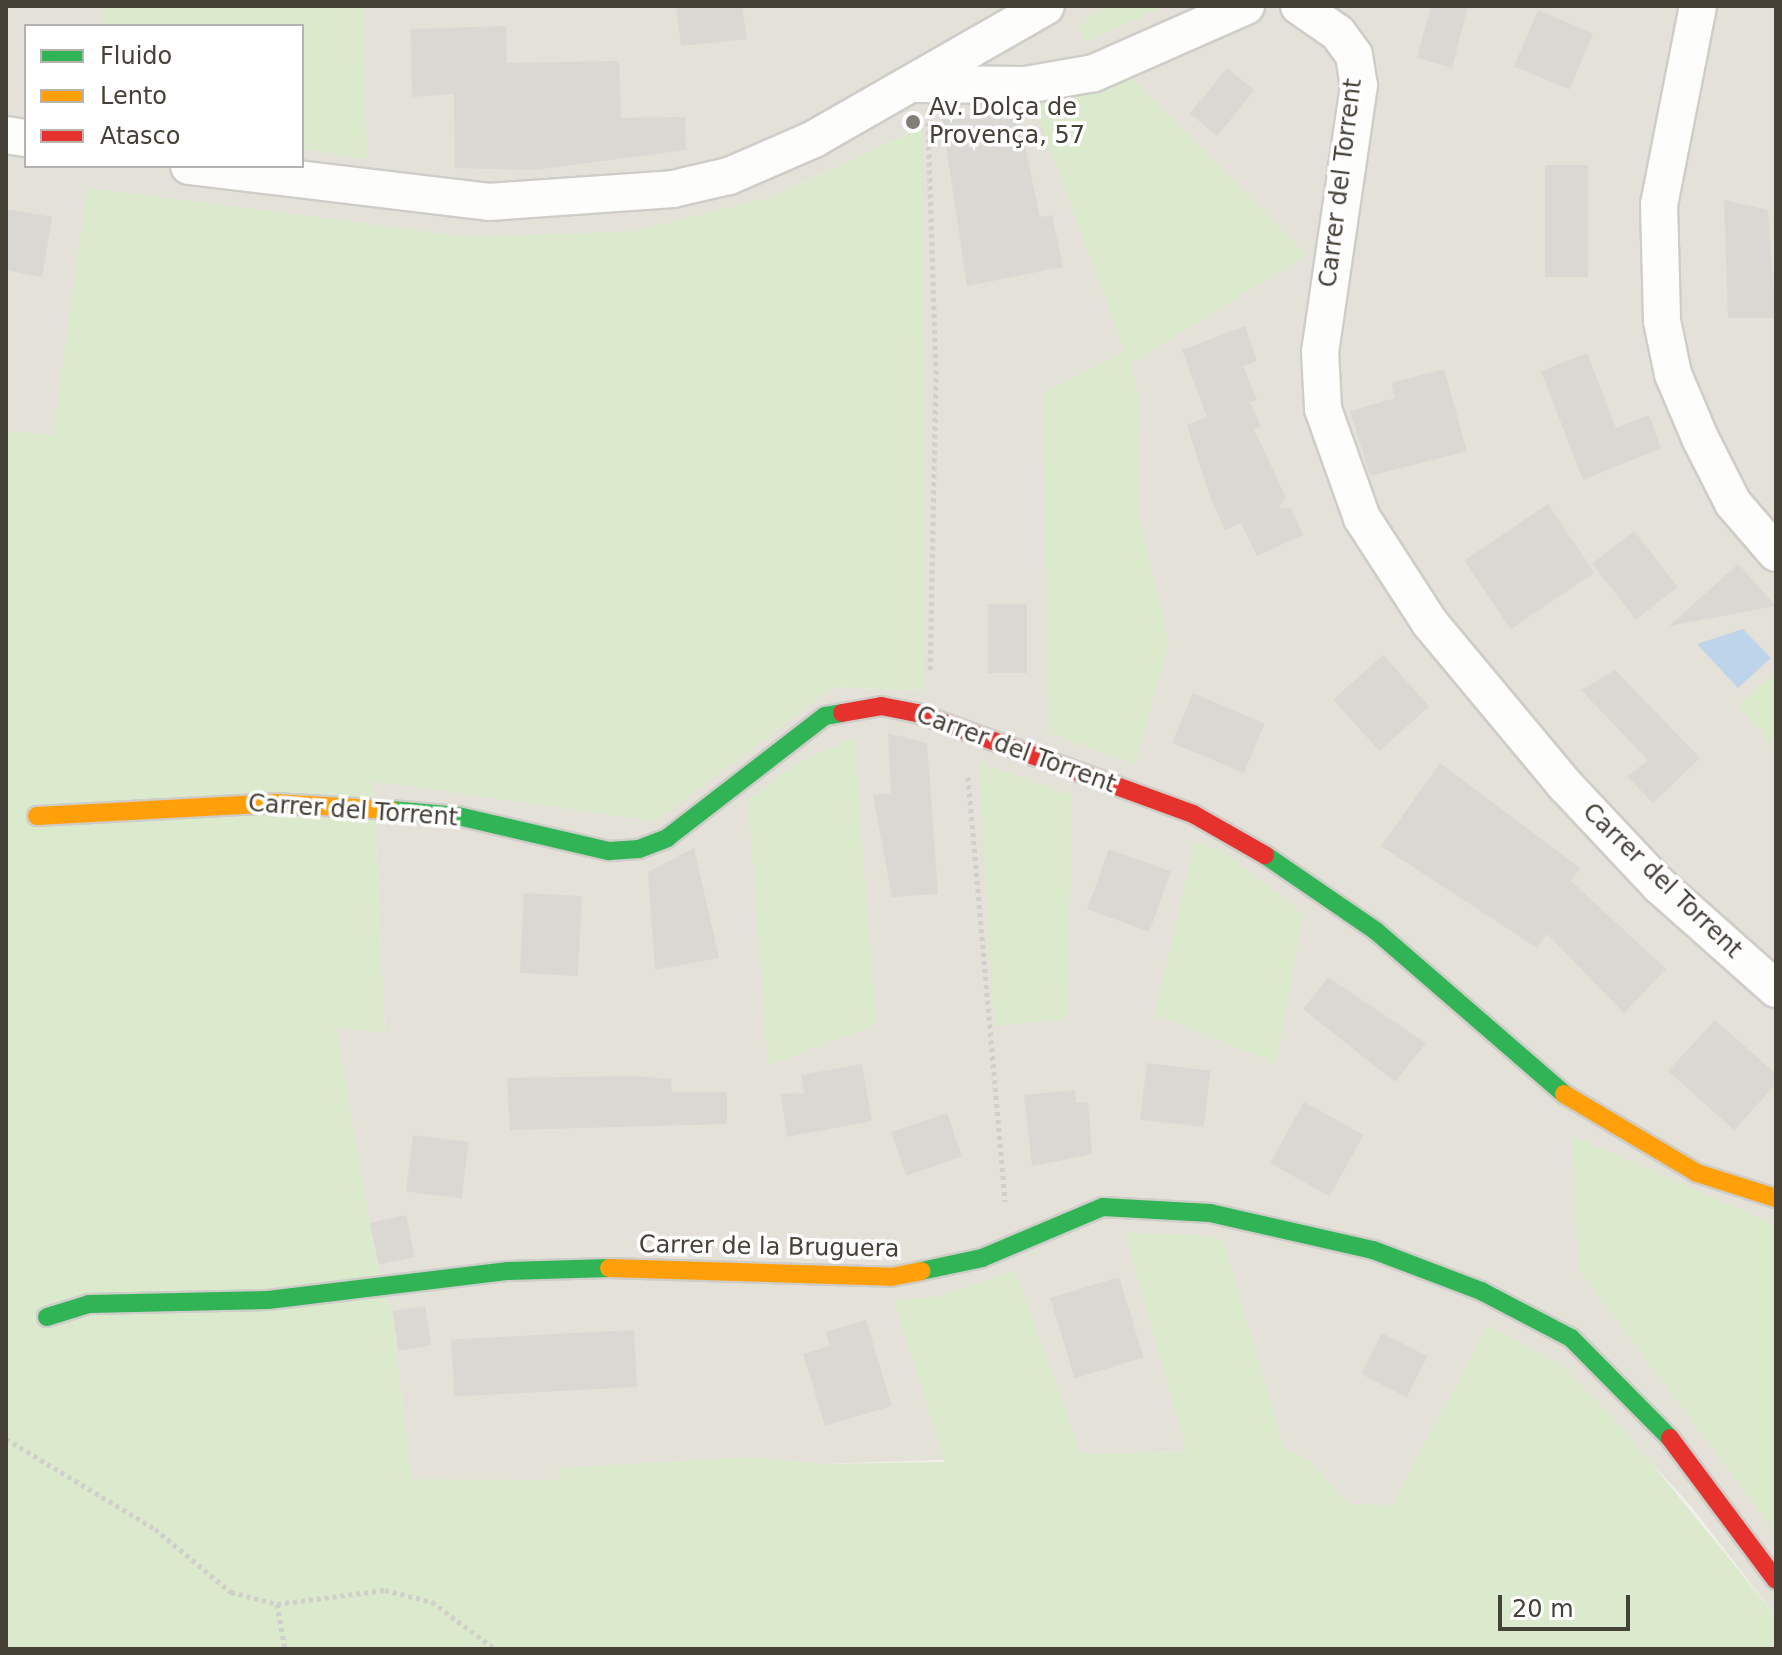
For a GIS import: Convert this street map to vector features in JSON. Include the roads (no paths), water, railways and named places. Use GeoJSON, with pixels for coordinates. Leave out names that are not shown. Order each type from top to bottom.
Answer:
{"type":"FeatureCollection","features":[{"type":"Feature","properties":{"kind":"street"},"geometry":{"type":"LineString","coordinates":[[204,168],[417,197],[608,198],[729,176],[916,84],[1046,6]]}},
{"type":"Feature","properties":{"kind":"street"},"geometry":{"type":"LineString","coordinates":[[916,84],[1026,85],[1094,73],[1246,6]]}},
{"type":"Feature","properties":{"kind":"street","name":"Carrer del Torrent"},"geometry":{"type":"LineString","coordinates":[[1299,6],[1338,33],[1354,55],[1359,85],[1320,351],[1323,409],[1362,518],[1430,623],[1565,785],[1660,886],[1776,989]]}},
{"type":"Feature","properties":{"kind":"street"},"geometry":{"type":"LineString","coordinates":[[1698,6],[1659,204],[1662,321],[1673,374],[1700,438],[1733,503],[1776,553]]}},
{"type":"Feature","properties":{"kind":"street","name":"Carrer del Torrent"},"geometry":{"type":"LineString","coordinates":[[37,816],[274,803],[375,808],[458,816],[609,851],[639,849],[667,838],[825,716],[881,706],[965,728],[1193,814],[1254,846],[1376,931],[1581,1109],[1697,1173],[1776,1198]]}},
{"type":"Feature","properties":{"kind":"street","name":"Carrer de la Bruguera"},"geometry":{"type":"LineString","coordinates":[[47,1317],[89,1304],[294,1298],[508,1271],[696,1266],[891,1277],[1009,1246],[1103,1207],[1169,1207],[1337,1239],[1481,1291],[1571,1338],[1643,1405],[1776,1580]]}},
{"type":"Feature","properties":{"kind":"water"},"geometry":{"type":"Polygon","coordinates":[[[1743,629],[1771,658],[1738,688],[1697,644],[1743,629]]]}},
{"type":"Feature","properties":{"kind":"place","name":"Av. Dolça de Provença, 57"},"geometry":{"type":"Point","coordinates":[913,122]}}]}
